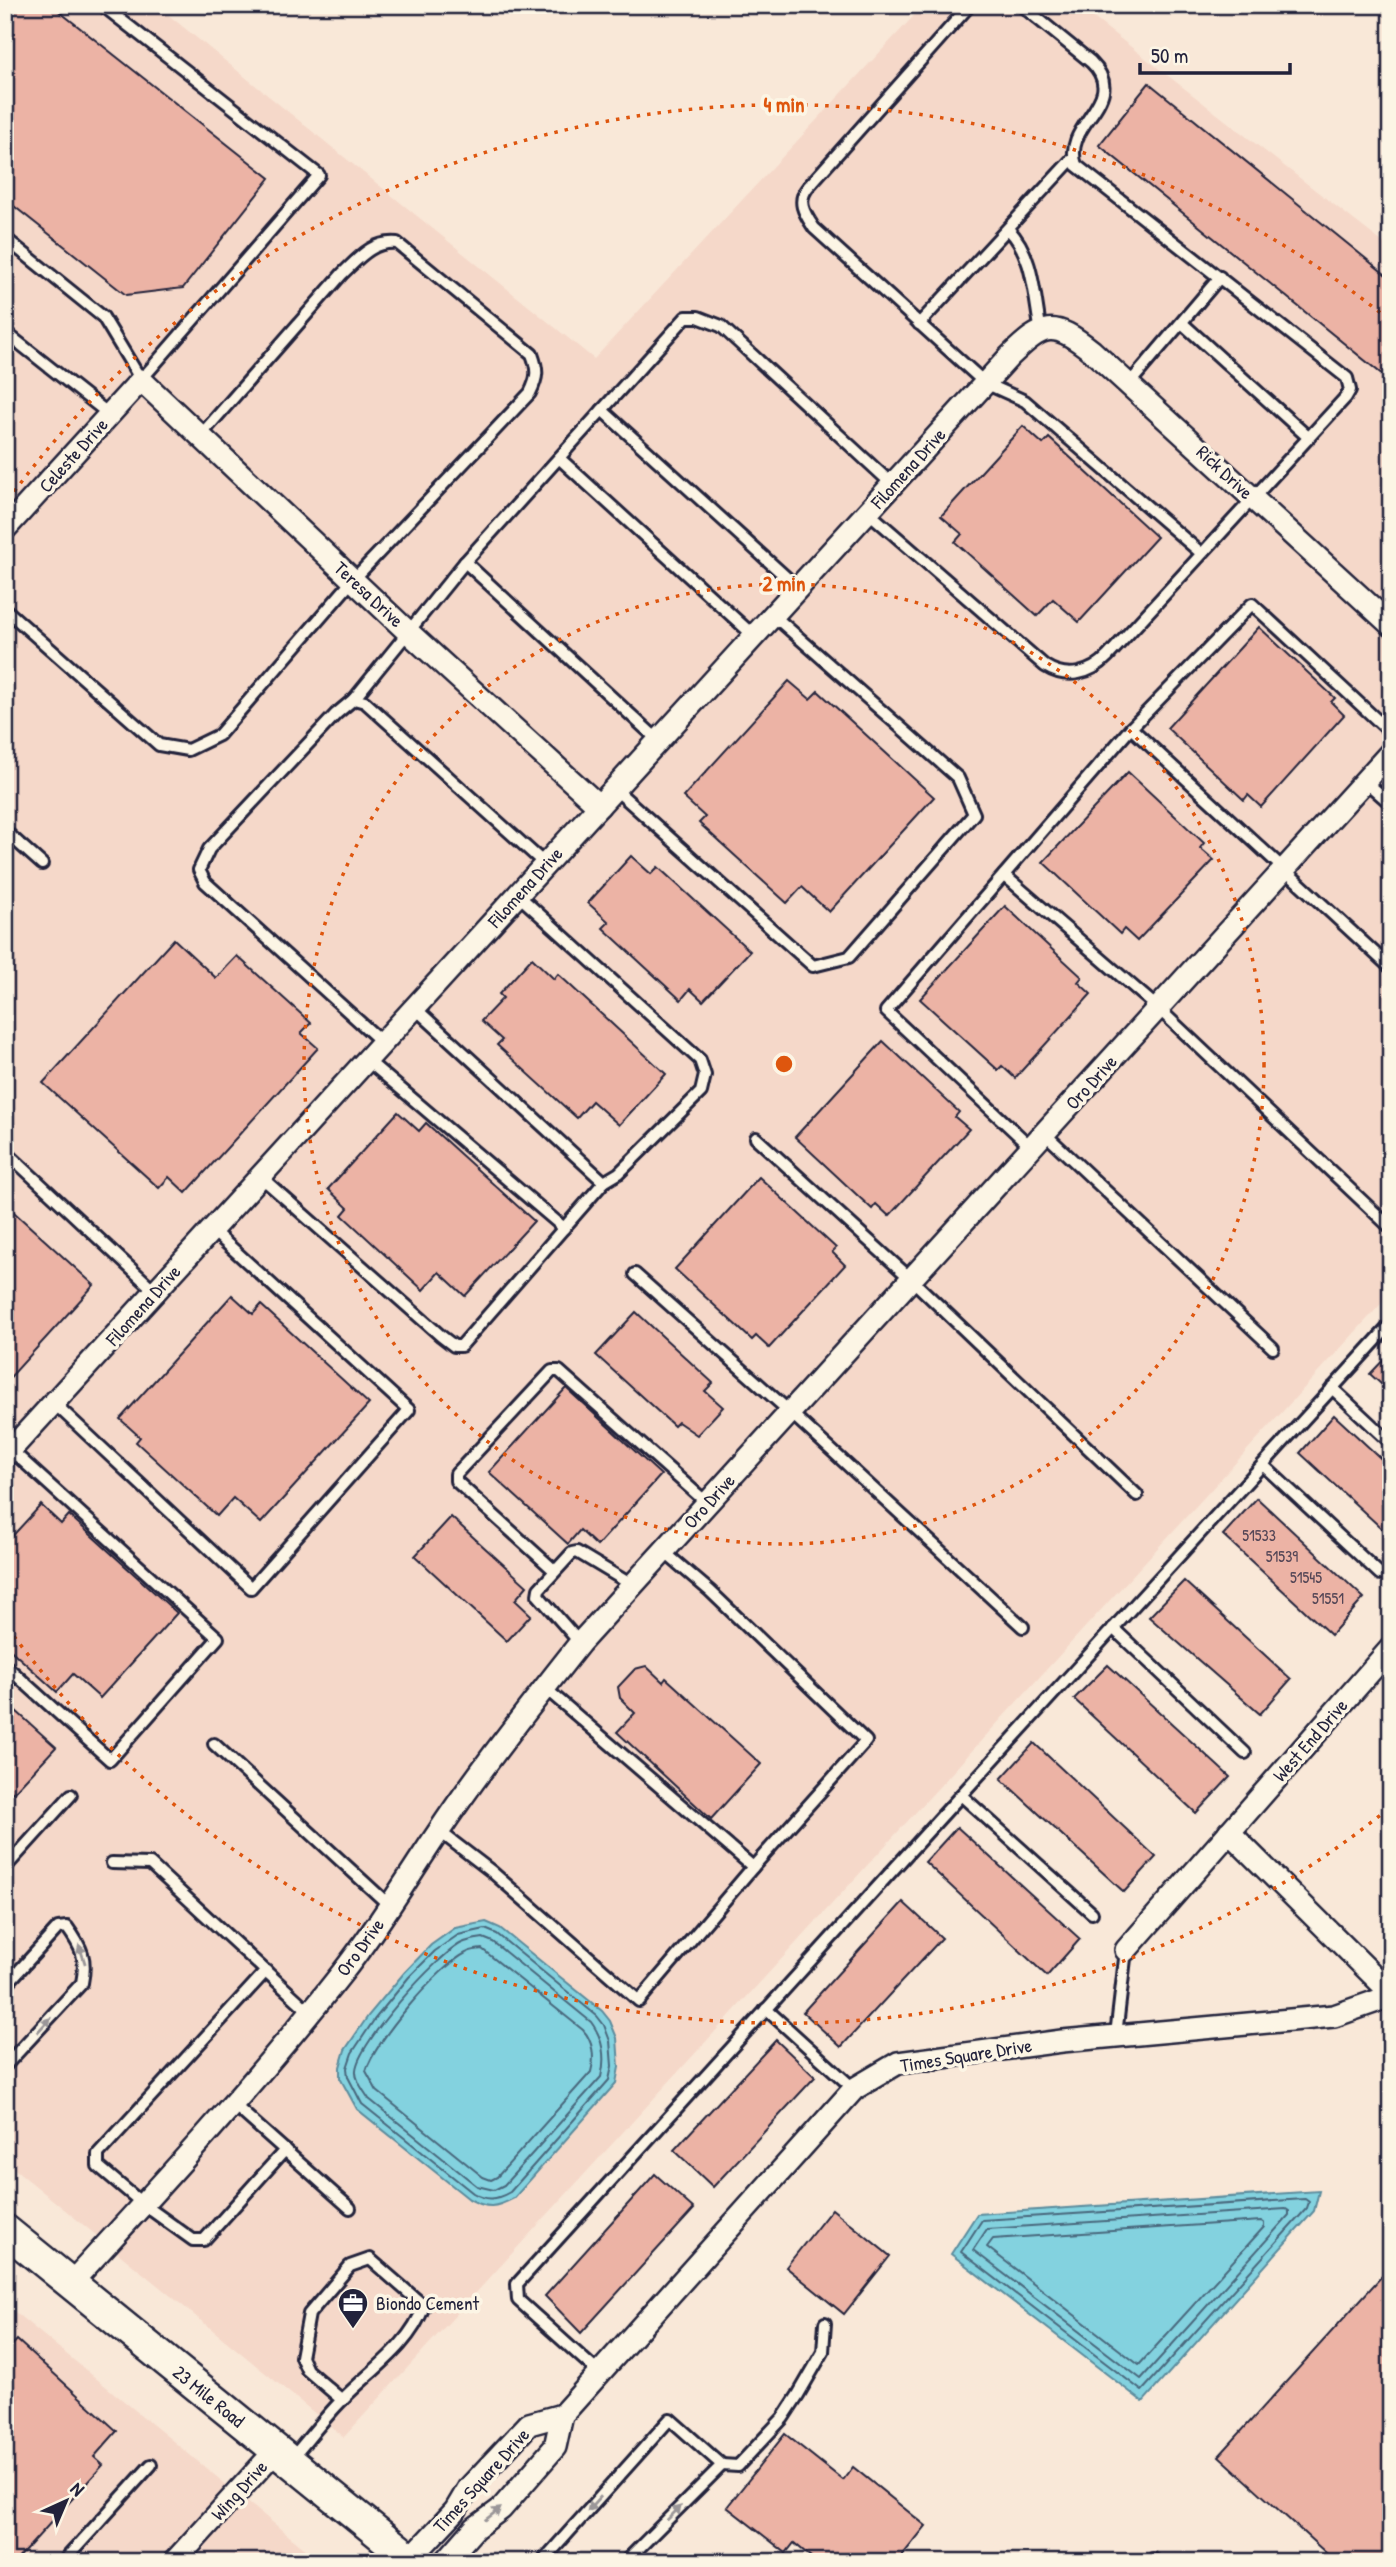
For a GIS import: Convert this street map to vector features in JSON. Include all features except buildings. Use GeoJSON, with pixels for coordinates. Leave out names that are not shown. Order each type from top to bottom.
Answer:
{"type":"FeatureCollection","features":[{"type":"Feature","properties":{"kind":"main road","name":"23 Mile Road"},"geometry":{"type":"LineString","coordinates":[[5,2230],[412,2560]]}},
{"type":"Feature","properties":{"kind":"street","name":"Filomena Drive"},"geometry":{"type":"LineString","coordinates":[[8,1453],[985,383],[1022,344],[1047,330]]}},
{"type":"Feature","properties":{"kind":"street","name":"Rick Drive"},"geometry":{"type":"LineString","coordinates":[[1047,330],[1078,340],[1389,620]]}},
{"type":"Feature","properties":{"kind":"street","name":"Celeste Drive"},"geometry":{"type":"LineString","coordinates":[[5,529],[141,380]]}},
{"type":"Feature","properties":{"kind":"street","name":"Teresa Drive"},"geometry":{"type":"LineString","coordinates":[[141,380],[407,631],[599,806]]}},
{"type":"Feature","properties":{"kind":"street","name":"Oro Drive"},"geometry":{"type":"LineString","coordinates":[[70,2284],[232,2103],[342,1972],[390,1906],[439,1831],[580,1643],[1391,752]]}},
{"type":"Feature","properties":{"kind":"street","name":"West End Drive"},"geometry":{"type":"LineString","coordinates":[[1126,1950],[1391,1648]]}},
{"type":"Feature","properties":{"kind":"street"},"geometry":{"type":"LineString","coordinates":[[1229,1832],[1391,1994]]}},
{"type":"Feature","properties":{"kind":"street","name":"Times Square Drive"},"geometry":{"type":"LineString","coordinates":[[445,2562],[475,2528],[500,2509],[555,2447],[562,2415],[854,2089],[898,2063],[1116,2035],[1334,2015],[1391,1994]]}},
{"type":"Feature","properties":{"kind":"street","name":"Times Square Drive"},"geometry":{"type":"LineString","coordinates":[[412,2560],[456,2511],[468,2489],[529,2424],[562,2415]]}},
{"type":"Feature","properties":{"kind":"street","name":"Wing Drive"},"geometry":{"type":"LineString","coordinates":[[174,2562],[283,2456]]}},
{"type":"Feature","properties":{"kind":"street"},"geometry":{"type":"LineString","coordinates":[[488,2468],[515,2493]]}},
{"type":"Feature","properties":{"kind":"lane"},"geometry":{"type":"LineString","coordinates":[[5,238],[103,317],[141,380],[319,174],[102,5]]}},
{"type":"Feature","properties":{"kind":"lane"},"geometry":{"type":"LineString","coordinates":[[970,5],[808,187],[802,206],[814,228],[985,383],[1025,401],[1201,553]]}},
{"type":"Feature","properties":{"kind":"lane"},"geometry":{"type":"LineString","coordinates":[[867,512],[1045,666],[1054,672],[1073,675],[1100,665],[1350,390],[1347,378],[1076,165],[1073,145],[1104,92],[1105,82],[1091,62],[1021,5]]}},
{"type":"Feature","properties":{"kind":"lane"},"geometry":{"type":"LineString","coordinates":[[919,324],[1073,158]]}},
{"type":"Feature","properties":{"kind":"lane"},"geometry":{"type":"LineString","coordinates":[[1007,229],[1017,237],[1025,253],[1047,330]]}},
{"type":"Feature","properties":{"kind":"lane"},"geometry":{"type":"LineString","coordinates":[[5,609],[159,745],[188,750],[219,735],[353,580],[530,393],[537,379],[537,369],[532,354],[397,243],[384,242],[366,250],[342,274],[200,436]]}},
{"type":"Feature","properties":{"kind":"lane"},"geometry":{"type":"LineString","coordinates":[[1129,384],[1220,277]]}},
{"type":"Feature","properties":{"kind":"lane"},"geometry":{"type":"LineString","coordinates":[[383,1043],[205,882],[199,870],[209,849],[336,714],[354,699],[465,562],[686,317],[698,317],[722,326],[892,485]]}},
{"type":"Feature","properties":{"kind":"lane"},"geometry":{"type":"LineString","coordinates":[[1182,323],[1308,437]]}},
{"type":"Feature","properties":{"kind":"lane"},"geometry":{"type":"LineString","coordinates":[[5,332],[110,415]]}},
{"type":"Feature","properties":{"kind":"lane"},"geometry":{"type":"LineString","coordinates":[[602,410],[798,588]]}},
{"type":"Feature","properties":{"kind":"lane"},"geometry":{"type":"LineString","coordinates":[[559,458],[754,636]]}},
{"type":"Feature","properties":{"kind":"lane"},"geometry":{"type":"LineString","coordinates":[[465,562],[659,741]]}},
{"type":"Feature","properties":{"kind":"lane"},"geometry":{"type":"LineString","coordinates":[[1273,1348],[1037,1140],[886,1012],[1131,728],[1252,604],[1391,733]]}},
{"type":"Feature","properties":{"kind":"lane"},"geometry":{"type":"LineString","coordinates":[[615,789],[814,966],[849,957],[974,814],[958,778],[773,615]]}},
{"type":"Feature","properties":{"kind":"lane"},"geometry":{"type":"LineString","coordinates":[[354,699],[365,702],[546,865]]}},
{"type":"Feature","properties":{"kind":"lane"},"geometry":{"type":"LineString","coordinates":[[1131,728],[1391,968]]}},
{"type":"Feature","properties":{"kind":"lane"},"geometry":{"type":"LineString","coordinates":[[1365,781],[1391,804]]}},
{"type":"Feature","properties":{"kind":"lane"},"geometry":{"type":"LineString","coordinates":[[5,831],[42,864]]}},
{"type":"Feature","properties":{"kind":"lane"},"geometry":{"type":"LineString","coordinates":[[1004,875],[1158,1008],[1391,1228]]}},
{"type":"Feature","properties":{"kind":"lane"},"geometry":{"type":"LineString","coordinates":[[261,1177],[454,1346],[461,1346],[604,1182],[619,1173],[701,1091],[705,1075],[700,1060],[689,1048],[518,895]]}},
{"type":"Feature","properties":{"kind":"lane"},"geometry":{"type":"LineString","coordinates":[[415,1008],[604,1182]]}},
{"type":"Feature","properties":{"kind":"lane"},"geometry":{"type":"LineString","coordinates":[[367,1060],[564,1228]]}},
{"type":"Feature","properties":{"kind":"lane"},"geometry":{"type":"LineString","coordinates":[[756,1138],[911,1279],[1137,1495]]}},
{"type":"Feature","properties":{"kind":"lane"},"geometry":{"type":"LineString","coordinates":[[5,1151],[156,1292]]}},
{"type":"Feature","properties":{"kind":"lane"},"geometry":{"type":"LineString","coordinates":[[54,1403],[251,1588],[409,1410],[212,1230]]}},
{"type":"Feature","properties":{"kind":"lane"},"geometry":{"type":"LineString","coordinates":[[635,1274],[790,1412],[1023,1627]]}},
{"type":"Feature","properties":{"kind":"lane"},"geometry":{"type":"LineString","coordinates":[[599,2373],[518,2300],[517,2284],[1391,1324]]}},
{"type":"Feature","properties":{"kind":"lane"},"geometry":{"type":"LineString","coordinates":[[555,1571],[456,1481],[456,1474],[552,1371],[559,1371],[707,1503]]}},
{"type":"Feature","properties":{"kind":"lane"},"geometry":{"type":"LineString","coordinates":[[1332,1388],[1391,1443]]}},
{"type":"Feature","properties":{"kind":"lane"},"geometry":{"type":"LineString","coordinates":[[5,1665],[110,1760],[218,1638],[8,1453]]}},
{"type":"Feature","properties":{"kind":"lane"},"geometry":{"type":"LineString","coordinates":[[1263,1465],[1380,1574]]}},
{"type":"Feature","properties":{"kind":"lane"},"geometry":{"type":"LineString","coordinates":[[439,1831],[491,1871],[639,2001],[753,1867],[866,1741],[710,1591],[663,1551]]}},
{"type":"Feature","properties":{"kind":"lane"},"geometry":{"type":"LineString","coordinates":[[580,1643],[538,1595],[539,1589],[555,1571],[572,1553],[577,1552],[632,1585]]}},
{"type":"Feature","properties":{"kind":"lane"},"geometry":{"type":"LineString","coordinates":[[1113,1629],[1245,1753]]}},
{"type":"Feature","properties":{"kind":"lane"},"geometry":{"type":"LineString","coordinates":[[545,1688],[753,1867]]}},
{"type":"Feature","properties":{"kind":"lane"},"geometry":{"type":"LineString","coordinates":[[214,1744],[390,1906]]}},
{"type":"Feature","properties":{"kind":"lane"},"geometry":{"type":"LineString","coordinates":[[7,1863],[71,1795]]}},
{"type":"Feature","properties":{"kind":"lane"},"geometry":{"type":"LineString","coordinates":[[961,1795],[1092,1913]]}},
{"type":"Feature","properties":{"kind":"lane"},"geometry":{"type":"LineString","coordinates":[[112,1863],[150,1864],[310,2012]]}},
{"type":"Feature","properties":{"kind":"lane"},"geometry":{"type":"LineString","coordinates":[[5,1986],[58,1928],[67,1927],[80,1944],[86,1965],[82,1983],[5,2066]]}},
{"type":"Feature","properties":{"kind":"lane"},"geometry":{"type":"LineString","coordinates":[[1116,2035],[1126,1950]]}},
{"type":"Feature","properties":{"kind":"lane"},"geometry":{"type":"LineString","coordinates":[[266,1971],[98,2154],[97,2166],[193,2240],[204,2241],[285,2150]]}},
{"type":"Feature","properties":{"kind":"lane"},"geometry":{"type":"LineString","coordinates":[[766,2009],[854,2089]]}},
{"type":"Feature","properties":{"kind":"lane"},"geometry":{"type":"LineString","coordinates":[[232,2103],[350,2208]]}},
{"type":"Feature","properties":{"kind":"lane"},"geometry":{"type":"LineString","coordinates":[[283,2456],[380,2367],[418,2323],[424,2306],[370,2259],[350,2266],[310,2314],[301,2357],[307,2370],[342,2400]]}},
{"type":"Feature","properties":{"kind":"lane"},"geometry":{"type":"LineString","coordinates":[[542,2562],[670,2419],[722,2465],[738,2466],[783,2418],[823,2352],[825,2323]]}},
{"type":"Feature","properties":{"kind":"lane"},"geometry":{"type":"LineString","coordinates":[[63,2562],[151,2465]]}},
{"type":"Feature","properties":{"kind":"lane"},"geometry":{"type":"LineString","coordinates":[[625,2562],[722,2465]]}},
{"type":"Feature","properties":{"kind":"shaded area"},"geometry":{"type":"Polygon","coordinates":[[[5,5],[156,5],[594,359],[924,5],[1077,5],[1391,249],[1391,1293],[344,2437],[5,2161],[5,5]]]}},
{"type":"Feature","properties":{"kind":"shaded area"},"geometry":{"type":"Polygon","coordinates":[[[5,2304],[321,2562],[5,2562],[5,2304]]]}},
{"type":"Feature","properties":{"kind":"water"},"geometry":{"type":"Polygon","coordinates":[[[486,1922],[500,1928],[602,2011],[610,2021],[617,2038],[619,2067],[616,2083],[514,2198],[491,2206],[469,2199],[357,2109],[340,2078],[345,2050],[368,2016],[404,1973],[431,1945],[455,1928],[486,1922]]]}},
{"type":"Feature","properties":{"kind":"water"},"geometry":{"type":"Polygon","coordinates":[[[1319,2191],[1314,2211],[1143,2402],[951,2254],[977,2214],[1319,2191]]]}},
{"type":"Feature","properties":{"kind":"place","name":"Biondo Cement"},"geometry":{"type":"Point","coordinates":[353,2330]}}]}
